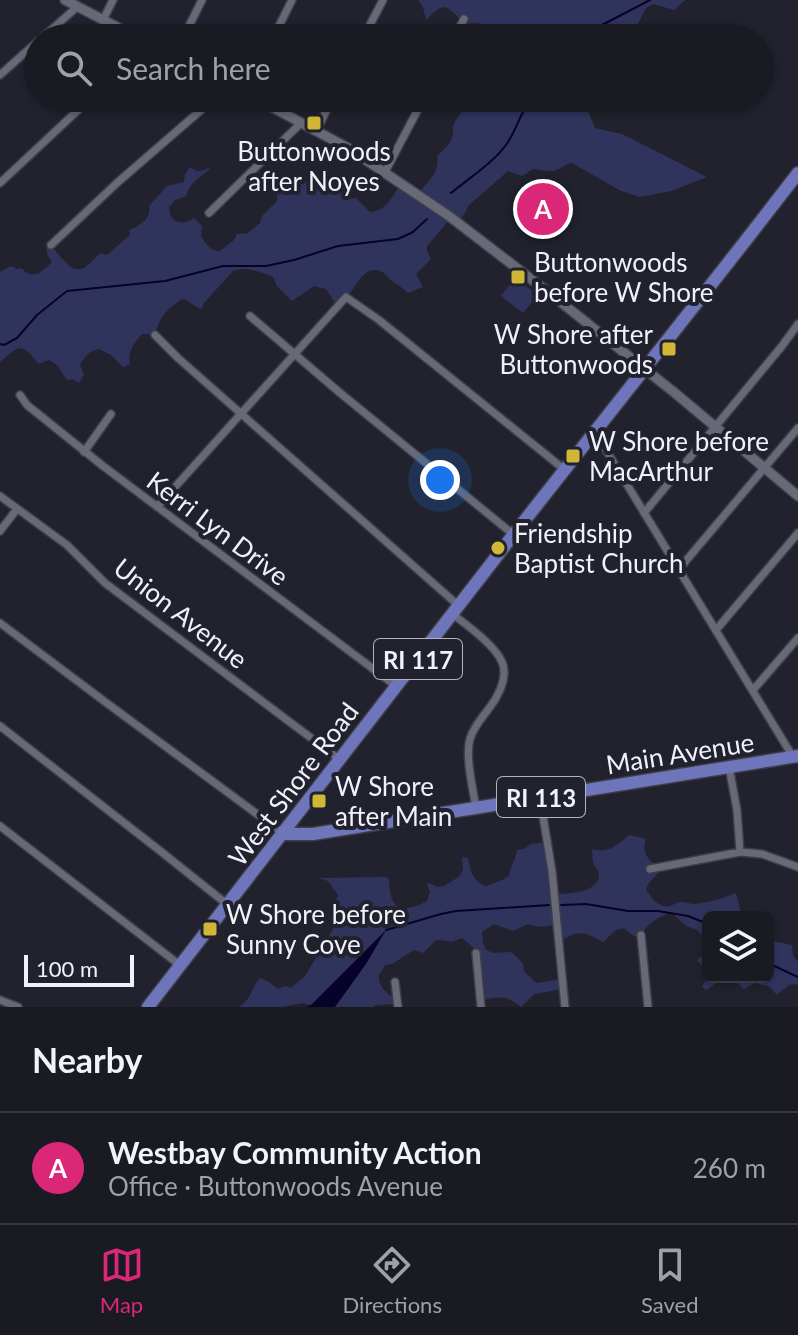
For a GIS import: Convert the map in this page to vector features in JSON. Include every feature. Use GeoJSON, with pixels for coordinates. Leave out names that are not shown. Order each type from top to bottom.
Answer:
{"type":"FeatureCollection","features":[{"type":"Feature","properties":{"kind":"main road","name":"West Shore Road"},"geometry":{"type":"LineString","coordinates":[[148,1007],[798,173]]}},
{"type":"Feature","properties":{"kind":"main road","name":"Main Avenue"},"geometry":{"type":"LineString","coordinates":[[284,834],[313,834],[729,767],[796,753]]}},
{"type":"Feature","properties":{"kind":"street"},"geometry":{"type":"LineString","coordinates":[[65,0],[111,24]]}},
{"type":"Feature","properties":{"kind":"street"},"geometry":{"type":"LineString","coordinates":[[103,20],[113,0]]}},
{"type":"Feature","properties":{"kind":"street"},"geometry":{"type":"LineString","coordinates":[[190,24],[202,0]]}},
{"type":"Feature","properties":{"kind":"street"},"geometry":{"type":"LineString","coordinates":[[280,24],[292,0]]}},
{"type":"Feature","properties":{"kind":"street"},"geometry":{"type":"LineString","coordinates":[[370,24],[383,0]]}},
{"type":"Feature","properties":{"kind":"street"},"geometry":{"type":"LineString","coordinates":[[58,24],[77,7]]}},
{"type":"Feature","properties":{"kind":"street"},"geometry":{"type":"LineString","coordinates":[[461,24],[464,19]]}},
{"type":"Feature","properties":{"kind":"street"},"geometry":{"type":"LineString","coordinates":[[0,75],[24,54]]}},
{"type":"Feature","properties":{"kind":"street"},"geometry":{"type":"LineString","coordinates":[[0,183],[76,112]]}},
{"type":"Feature","properties":{"kind":"street"},"geometry":{"type":"LineString","coordinates":[[51,245],[199,112]]}},
{"type":"Feature","properties":{"kind":"street"},"geometry":{"type":"LineString","coordinates":[[281,112],[348,148],[492,248],[798,496]]}},
{"type":"Feature","properties":{"kind":"street"},"geometry":{"type":"LineString","coordinates":[[316,131],[326,112]]}},
{"type":"Feature","properties":{"kind":"street"},"geometry":{"type":"LineString","coordinates":[[385,172],[417,112]]}},
{"type":"Feature","properties":{"kind":"street"},"geometry":{"type":"LineString","coordinates":[[209,213],[301,123]]}},
{"type":"Feature","properties":{"kind":"street"},"geometry":{"type":"LineString","coordinates":[[157,507],[346,297],[402,338],[565,470]]}},
{"type":"Feature","properties":{"kind":"street"},"geometry":{"type":"LineString","coordinates":[[250,316],[514,535]]}},
{"type":"Feature","properties":{"kind":"street"},"geometry":{"type":"LineString","coordinates":[[644,513],[798,324]]}},
{"type":"Feature","properties":{"kind":"street"},"geometry":{"type":"LineString","coordinates":[[155,335],[456,610],[502,662],[504,670],[498,696],[476,726],[468,743],[476,808]]}},
{"type":"Feature","properties":{"kind":"street","name":"Kerri Lyn Drive"},"geometry":{"type":"LineString","coordinates":[[20,395],[27,405],[84,452],[396,686]]}},
{"type":"Feature","properties":{"kind":"street"},"geometry":{"type":"LineString","coordinates":[[84,452],[111,414]]}},
{"type":"Feature","properties":{"kind":"street"},"geometry":{"type":"LineString","coordinates":[[679,569],[798,428]]}},
{"type":"Feature","properties":{"kind":"street"},"geometry":{"type":"LineString","coordinates":[[595,432],[716,630],[796,753]]}},
{"type":"Feature","properties":{"kind":"street","name":"Union Avenue"},"geometry":{"type":"LineString","coordinates":[[0,496],[67,545],[105,583],[339,759]]}},
{"type":"Feature","properties":{"kind":"street"},"geometry":{"type":"LineString","coordinates":[[0,531],[17,509]]}},
{"type":"Feature","properties":{"kind":"street"},"geometry":{"type":"LineString","coordinates":[[716,630],[798,533]]}},
{"type":"Feature","properties":{"kind":"street"},"geometry":{"type":"LineString","coordinates":[[0,623],[284,834]]}},
{"type":"Feature","properties":{"kind":"street"},"geometry":{"type":"LineString","coordinates":[[754,689],[798,638]]}},
{"type":"Feature","properties":{"kind":"street"},"geometry":{"type":"LineString","coordinates":[[0,726],[228,905]]}},
{"type":"Feature","properties":{"kind":"street"},"geometry":{"type":"LineString","coordinates":[[729,767],[737,810],[740,852]]}},
{"type":"Feature","properties":{"kind":"street"},"geometry":{"type":"LineString","coordinates":[[540,798],[552,871],[565,1007]]}},
{"type":"Feature","properties":{"kind":"street"},"geometry":{"type":"LineString","coordinates":[[0,826],[181,966]]}},
{"type":"Feature","properties":{"kind":"street"},"geometry":{"type":"LineString","coordinates":[[650,869],[740,852],[762,854],[798,867]]}},
{"type":"Feature","properties":{"kind":"street"},"geometry":{"type":"LineString","coordinates":[[641,935],[648,1007]]}},
{"type":"Feature","properties":{"kind":"street"},"geometry":{"type":"LineString","coordinates":[[476,953],[481,1007]]}},
{"type":"Feature","properties":{"kind":"street"},"geometry":{"type":"LineString","coordinates":[[395,982],[398,1007]]}},
{"type":"Feature","properties":{"kind":"street"},"geometry":{"type":"LineString","coordinates":[[0,1000],[18,1007]]}},
{"type":"Feature","properties":{"kind":"shaded area"},"geometry":{"type":"Polygon","coordinates":[[[418,0],[685,0],[674,10],[653,4],[646,8],[638,24],[464,24],[446,7],[426,20],[418,0]]]}},
{"type":"Feature","properties":{"kind":"shaded area"},"geometry":{"type":"Polygon","coordinates":[[[462,112],[588,112],[595,128],[622,134],[707,177],[671,191],[640,197],[621,191],[572,163],[554,171],[533,169],[522,176],[508,171],[468,206],[458,223],[450,219],[427,246],[431,259],[416,274],[423,287],[408,293],[376,270],[365,274],[337,306],[326,289],[314,286],[292,301],[277,286],[273,277],[243,269],[233,271],[202,309],[182,299],[172,306],[161,319],[155,335],[142,334],[139,337],[130,352],[130,364],[123,367],[111,355],[96,350],[88,354],[80,365],[84,375],[79,383],[67,380],[57,365],[49,360],[38,364],[24,349],[16,350],[0,362],[0,272],[11,266],[37,274],[52,262],[47,254],[47,248],[51,245],[70,266],[84,268],[100,253],[107,255],[130,235],[129,230],[144,221],[149,214],[149,206],[167,186],[184,182],[190,167],[199,171],[210,169],[192,184],[187,196],[175,200],[169,207],[170,213],[177,222],[194,218],[202,226],[201,236],[205,242],[220,251],[237,234],[248,233],[260,223],[262,216],[277,201],[277,191],[286,186],[304,184],[316,173],[350,199],[356,198],[370,212],[381,209],[401,184],[418,194],[435,172],[437,156],[451,140],[454,124],[462,112]]]}},
{"type":"Feature","properties":{"kind":"shaded area"},"geometry":{"type":"Polygon","coordinates":[[[515,278],[538,295],[523,313],[501,296],[515,278]]]}},
{"type":"Feature","properties":{"kind":"shaded area"},"geometry":{"type":"Polygon","coordinates":[[[629,835],[646,839],[644,848],[647,856],[660,868],[646,889],[658,903],[666,906],[682,902],[694,904],[736,893],[741,911],[702,911],[702,936],[672,913],[653,922],[641,938],[624,928],[616,930],[603,942],[581,933],[559,942],[556,925],[539,927],[528,924],[513,931],[494,924],[482,932],[486,950],[511,952],[536,983],[562,979],[563,989],[534,994],[521,1007],[501,998],[479,1001],[474,948],[462,938],[452,942],[435,941],[423,953],[414,950],[385,965],[379,975],[380,982],[386,992],[395,998],[396,1004],[319,1007],[302,1003],[282,1007],[239,1007],[260,978],[278,989],[285,986],[291,988],[305,976],[333,929],[330,915],[338,895],[328,881],[319,878],[386,877],[394,903],[398,907],[410,908],[427,901],[429,883],[444,886],[460,876],[462,857],[468,858],[475,878],[486,886],[509,876],[517,850],[546,842],[555,894],[575,893],[589,889],[598,880],[599,872],[593,862],[592,849],[608,849],[629,835]]]}},
{"type":"Feature","properties":{"kind":"shaded area"},"geometry":{"type":"Polygon","coordinates":[[[386,930],[335,1007],[306,1007],[311,1005],[386,930]]]}},
{"type":"Feature","properties":{"kind":"shaded area"},"geometry":{"type":"Polygon","coordinates":[[[774,941],[792,945],[798,962],[798,985],[789,985],[777,995],[770,987],[755,983],[774,983],[774,941]]]}},
{"type":"Feature","properties":{"kind":"shaded area"},"geometry":{"type":"Polygon","coordinates":[[[704,983],[717,983],[706,990],[702,987],[704,983]]]}},
{"type":"Feature","properties":{"kind":"shaded area"},"geometry":{"type":"Polygon","coordinates":[[[737,983],[755,983],[744,989],[737,983]]]}},
{"type":"Feature","properties":{"kind":"waterway"},"geometry":{"type":"LineString","coordinates":[[604,24],[650,0]]}},
{"type":"Feature","properties":{"kind":"waterway"},"geometry":{"type":"LineString","coordinates":[[451,193],[503,149],[523,112]]}},
{"type":"Feature","properties":{"kind":"waterway"},"geometry":{"type":"LineString","coordinates":[[0,344],[17,338],[37,315],[67,291],[165,281],[223,266],[266,266],[338,246],[398,239],[413,232],[427,219]]}},
{"type":"Feature","properties":{"kind":"waterway"},"geometry":{"type":"LineString","coordinates":[[561,905],[586,904],[628,911],[658,911],[702,922]]}},
{"type":"Feature","properties":{"kind":"waterway"},"geometry":{"type":"LineString","coordinates":[[386,930],[456,911],[549,905]]}},
{"type":"Feature","properties":{"kind":"waterway"},"geometry":{"type":"LineString","coordinates":[[774,966],[798,977]]}},
{"type":"Feature","properties":{"kind":"place","name":"Buttonwoods after Noyes"},"geometry":{"type":"Point","coordinates":[314,123]}},
{"type":"Feature","properties":{"kind":"place","name":"Westbay Community Action"},"geometry":{"type":"Point","coordinates":[543,209]}},
{"type":"Feature","properties":{"kind":"place","name":"Buttonwoods before W Shore"},"geometry":{"type":"Point","coordinates":[518,277]}},
{"type":"Feature","properties":{"kind":"place","name":"W Shore after Buttonwoods"},"geometry":{"type":"Point","coordinates":[669,349]}},
{"type":"Feature","properties":{"kind":"place","name":"W Shore before MacArthur"},"geometry":{"type":"Point","coordinates":[573,456]}},
{"type":"Feature","properties":{"kind":"place","name":"Friendship Baptist Church"},"geometry":{"type":"Point","coordinates":[498,548]}},
{"type":"Feature","properties":{"kind":"place","name":"W Shore after Main"},"geometry":{"type":"Point","coordinates":[319,801]}},
{"type":"Feature","properties":{"kind":"place","name":"W Shore before Sunny Cove"},"geometry":{"type":"Point","coordinates":[210,929]}}]}
